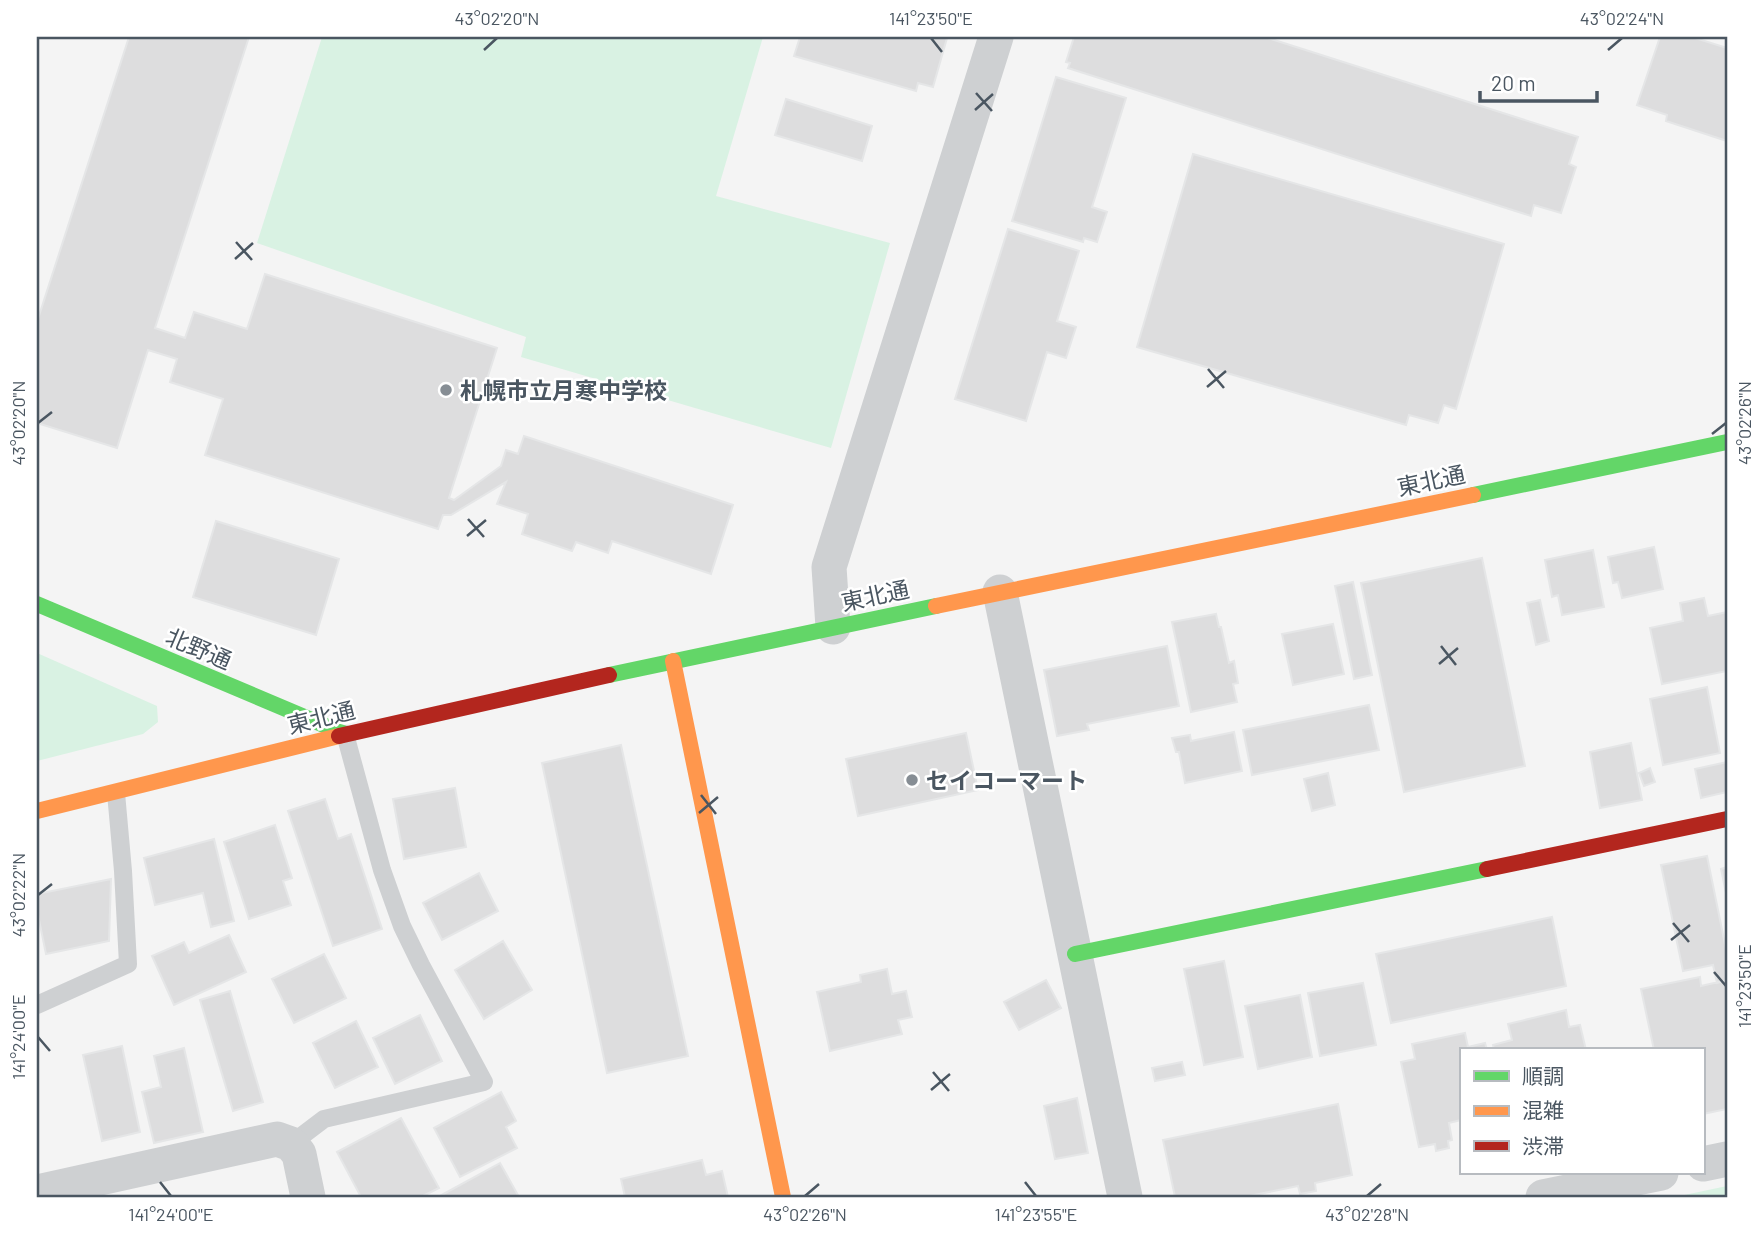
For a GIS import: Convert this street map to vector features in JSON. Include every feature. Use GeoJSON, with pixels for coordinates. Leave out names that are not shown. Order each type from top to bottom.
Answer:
{"type":"FeatureCollection","features":[{"type":"Feature","properties":{"kind":"street"},"geometry":{"type":"LineString","coordinates":[[833,627],[829,567],[996,37]]}},
{"type":"Feature","properties":{"kind":"street","name":"東北通"},"geometry":{"type":"LineString","coordinates":[[37,811],[345,734],[673,661],[1727,442]]}},
{"type":"Feature","properties":{"kind":"street"},"geometry":{"type":"LineString","coordinates":[[1000,592],[1125,1197]]}},
{"type":"Feature","properties":{"kind":"street","name":"北野通"},"geometry":{"type":"LineString","coordinates":[[37,604],[345,734]]}},
{"type":"Feature","properties":{"kind":"street"},"geometry":{"type":"LineString","coordinates":[[673,661],[783,1197]]}},
{"type":"Feature","properties":{"kind":"street"},"geometry":{"type":"LineString","coordinates":[[1075,954],[1727,819]]}},
{"type":"Feature","properties":{"kind":"street"},"geometry":{"type":"LineString","coordinates":[[37,1192],[277,1139],[291,1144],[299,1154],[308,1197]]}},
{"type":"Feature","properties":{"kind":"street"},"geometry":{"type":"LineString","coordinates":[[1704,1164],[1727,1159]]}},
{"type":"Feature","properties":{"kind":"street"},"geometry":{"type":"LineString","coordinates":[[1543,1197],[1656,1174]]}},
{"type":"Feature","properties":{"kind":"lane"},"geometry":{"type":"LineString","coordinates":[[291,1144],[324,1119],[484,1082],[402,926],[382,870],[345,734]]}},
{"type":"Feature","properties":{"kind":"lane"},"geometry":{"type":"LineString","coordinates":[[37,1005],[128,964],[116,793]]}},
{"type":"Feature","properties":{"kind":"green space"},"geometry":{"type":"Polygon","coordinates":[[[322,37],[763,37],[716,196],[890,243],[831,448],[521,357],[526,337],[257,243],[322,37]]]}},
{"type":"Feature","properties":{"kind":"green space"},"geometry":{"type":"Polygon","coordinates":[[[37,653],[157,706],[158,722],[143,734],[37,761],[37,653]]]}},
{"type":"Feature","properties":{"kind":"green space"},"geometry":{"type":"Polygon","coordinates":[[[1727,1186],[1727,1197],[1675,1197],[1727,1186]]]}},
{"type":"Feature","properties":{"kind":"building"},"geometry":{"type":"Polygon","coordinates":[[[129,37],[249,37],[155,328],[185,338],[194,312],[247,329],[265,274],[497,348],[449,498],[454,500],[501,466],[506,450],[518,454],[524,436],[733,505],[711,574],[612,541],[608,553],[576,542],[572,551],[522,534],[528,514],[497,504],[506,482],[451,515],[443,515],[438,529],[205,455],[223,399],[170,382],[177,359],[148,350],[117,448],[37,423],[37,322],[129,37]]]}},
{"type":"Feature","properties":{"kind":"building"},"geometry":{"type":"Polygon","coordinates":[[[800,37],[947,38],[933,87],[918,83],[916,91],[794,56],[800,37]]]}},
{"type":"Feature","properties":{"kind":"building"},"geometry":{"type":"Polygon","coordinates":[[[1074,37],[1265,37],[1578,137],[1569,164],[1576,167],[1561,213],[1534,205],[1531,216],[1068,68],[1070,63],[1066,62],[1074,37]]]}},
{"type":"Feature","properties":{"kind":"building"},"geometry":{"type":"Polygon","coordinates":[[[1660,37],[1692,37],[1727,48],[1727,141],[1666,121],[1667,115],[1637,105],[1660,37]]]}},
{"type":"Feature","properties":{"kind":"building"},"geometry":{"type":"Polygon","coordinates":[[[1056,77],[1126,98],[1092,207],[1107,212],[1097,242],[1084,238],[1083,242],[1012,221],[1056,77]]]}},
{"type":"Feature","properties":{"kind":"building"},"geometry":{"type":"Polygon","coordinates":[[[786,99],[872,126],[862,161],[775,135],[786,99]]]}},
{"type":"Feature","properties":{"kind":"building"},"geometry":{"type":"Polygon","coordinates":[[[1193,154],[1504,244],[1456,409],[1444,405],[1438,423],[1409,415],[1406,425],[1137,347],[1193,154]]]}},
{"type":"Feature","properties":{"kind":"building"},"geometry":{"type":"Polygon","coordinates":[[[1008,229],[1079,251],[1057,321],[1076,327],[1066,358],[1047,352],[1026,421],[955,399],[1008,229]]]}},
{"type":"Feature","properties":{"kind":"building"},"geometry":{"type":"Polygon","coordinates":[[[216,521],[339,559],[316,635],[193,597],[216,521]]]}},
{"type":"Feature","properties":{"kind":"building"},"geometry":{"type":"Polygon","coordinates":[[[1654,547],[1663,589],[1622,598],[1618,582],[1613,583],[1608,557],[1654,547]]]}},
{"type":"Feature","properties":{"kind":"building"},"geometry":{"type":"Polygon","coordinates":[[[1593,550],[1604,607],[1562,615],[1558,595],[1552,597],[1545,560],[1593,550]]]}},
{"type":"Feature","properties":{"kind":"building"},"geometry":{"type":"Polygon","coordinates":[[[1482,558],[1525,766],[1404,792],[1361,583],[1482,558]]]}},
{"type":"Feature","properties":{"kind":"building"},"geometry":{"type":"Polygon","coordinates":[[[1353,582],[1372,675],[1354,679],[1335,586],[1353,582]]]}},
{"type":"Feature","properties":{"kind":"building"},"geometry":{"type":"Polygon","coordinates":[[[1704,598],[1708,616],[1727,612],[1727,671],[1662,684],[1650,628],[1683,621],[1680,603],[1704,598]]]}},
{"type":"Feature","properties":{"kind":"building"},"geometry":{"type":"Polygon","coordinates":[[[1540,600],[1549,641],[1536,645],[1527,603],[1540,600]]]}},
{"type":"Feature","properties":{"kind":"building"},"geometry":{"type":"Polygon","coordinates":[[[1216,614],[1229,663],[1234,661],[1238,683],[1233,684],[1237,702],[1191,712],[1172,622],[1216,614]]]}},
{"type":"Feature","properties":{"kind":"building"},"geometry":{"type":"Polygon","coordinates":[[[1333,624],[1344,674],[1293,685],[1282,634],[1333,624]]]}},
{"type":"Feature","properties":{"kind":"building"},"geometry":{"type":"Polygon","coordinates":[[[1167,646],[1179,706],[1087,724],[1089,730],[1057,736],[1044,670],[1167,646]]]}},
{"type":"Feature","properties":{"kind":"building"},"geometry":{"type":"Polygon","coordinates":[[[1707,687],[1720,753],[1663,765],[1650,699],[1707,687]]]}},
{"type":"Feature","properties":{"kind":"building"},"geometry":{"type":"Polygon","coordinates":[[[1369,705],[1379,750],[1252,775],[1243,730],[1369,705]]]}},
{"type":"Feature","properties":{"kind":"building"},"geometry":{"type":"Polygon","coordinates":[[[1234,732],[1242,771],[1185,783],[1179,752],[1176,752],[1172,738],[1190,735],[1191,741],[1234,732]]]}},
{"type":"Feature","properties":{"kind":"building"},"geometry":{"type":"Polygon","coordinates":[[[966,733],[978,790],[858,816],[846,759],[966,733]]]}},
{"type":"Feature","properties":{"kind":"building"},"geometry":{"type":"Polygon","coordinates":[[[1631,743],[1642,800],[1600,808],[1590,752],[1631,743]]]}},
{"type":"Feature","properties":{"kind":"building"},"geometry":{"type":"Polygon","coordinates":[[[621,745],[688,1056],[607,1073],[542,763],[621,745]]]}},
{"type":"Feature","properties":{"kind":"building"},"geometry":{"type":"Polygon","coordinates":[[[1727,762],[1727,792],[1701,798],[1695,769],[1727,762]]]}},
{"type":"Feature","properties":{"kind":"building"},"geometry":{"type":"Polygon","coordinates":[[[1650,768],[1655,782],[1644,786],[1639,773],[1650,768]]]}},
{"type":"Feature","properties":{"kind":"building"},"geometry":{"type":"Polygon","coordinates":[[[1328,773],[1335,805],[1312,811],[1304,779],[1328,773]]]}},
{"type":"Feature","properties":{"kind":"building"},"geometry":{"type":"Polygon","coordinates":[[[455,788],[466,847],[404,859],[393,799],[455,788]]]}},
{"type":"Feature","properties":{"kind":"building"},"geometry":{"type":"Polygon","coordinates":[[[325,799],[338,839],[351,834],[382,929],[333,946],[288,811],[325,799]]]}},
{"type":"Feature","properties":{"kind":"building"},"geometry":{"type":"Polygon","coordinates":[[[275,825],[292,878],[283,881],[291,905],[249,919],[224,842],[275,825]]]}},
{"type":"Feature","properties":{"kind":"building"},"geometry":{"type":"Polygon","coordinates":[[[214,839],[234,921],[211,927],[203,893],[155,905],[144,858],[214,839]]]}},
{"type":"Feature","properties":{"kind":"building"},"geometry":{"type":"Polygon","coordinates":[[[1707,856],[1727,954],[1727,980],[1717,983],[1713,965],[1683,971],[1661,865],[1707,856]]]}},
{"type":"Feature","properties":{"kind":"building"},"geometry":{"type":"Polygon","coordinates":[[[1727,867],[1727,898],[1721,869],[1727,867]]]}},
{"type":"Feature","properties":{"kind":"building"},"geometry":{"type":"Polygon","coordinates":[[[479,873],[498,911],[442,940],[423,903],[479,873]]]}},
{"type":"Feature","properties":{"kind":"building"},"geometry":{"type":"Polygon","coordinates":[[[111,879],[109,941],[46,954],[37,910],[37,894],[111,879]]]}},
{"type":"Feature","properties":{"kind":"building"},"geometry":{"type":"Polygon","coordinates":[[[1552,917],[1566,986],[1391,1023],[1376,954],[1552,917]]]}},
{"type":"Feature","properties":{"kind":"building"},"geometry":{"type":"Polygon","coordinates":[[[229,935],[246,972],[174,1005],[152,956],[184,942],[189,953],[229,935]]]}},
{"type":"Feature","properties":{"kind":"building"},"geometry":{"type":"Polygon","coordinates":[[[503,941],[532,990],[484,1019],[455,970],[503,941]]]}},
{"type":"Feature","properties":{"kind":"building"},"geometry":{"type":"Polygon","coordinates":[[[324,954],[346,998],[294,1023],[272,979],[324,954]]]}},
{"type":"Feature","properties":{"kind":"building"},"geometry":{"type":"Polygon","coordinates":[[[1224,961],[1243,1057],[1204,1065],[1184,969],[1224,961]]]}},
{"type":"Feature","properties":{"kind":"building"},"geometry":{"type":"Polygon","coordinates":[[[887,969],[892,994],[906,991],[912,1017],[898,1020],[902,1034],[830,1051],[817,992],[861,982],[860,975],[887,969]]]}},
{"type":"Feature","properties":{"kind":"building"},"geometry":{"type":"Polygon","coordinates":[[[1700,977],[1701,986],[1727,980],[1727,1109],[1704,1114],[1704,1048],[1654,1048],[1641,989],[1700,977]]]}},
{"type":"Feature","properties":{"kind":"building"},"geometry":{"type":"Polygon","coordinates":[[[1046,980],[1061,1008],[1019,1030],[1004,1002],[1046,980]]]}},
{"type":"Feature","properties":{"kind":"building"},"geometry":{"type":"Polygon","coordinates":[[[1363,983],[1376,1045],[1320,1056],[1308,993],[1363,983]]]}},
{"type":"Feature","properties":{"kind":"building"},"geometry":{"type":"Polygon","coordinates":[[[230,991],[263,1102],[233,1111],[200,1000],[230,991]]]}},
{"type":"Feature","properties":{"kind":"building"},"geometry":{"type":"Polygon","coordinates":[[[1300,995],[1312,1057],[1258,1069],[1245,1006],[1300,995]]]}},
{"type":"Feature","properties":{"kind":"building"},"geometry":{"type":"Polygon","coordinates":[[[1566,1010],[1569,1027],[1580,1025],[1586,1048],[1494,1048],[1493,1045],[1512,1040],[1508,1024],[1566,1010]]]}},
{"type":"Feature","properties":{"kind":"building"},"geometry":{"type":"Polygon","coordinates":[[[420,1015],[442,1061],[395,1084],[373,1038],[420,1015]]]}},
{"type":"Feature","properties":{"kind":"building"},"geometry":{"type":"Polygon","coordinates":[[[356,1021],[378,1067],[335,1088],[313,1043],[356,1021]]]}},
{"type":"Feature","properties":{"kind":"building"},"geometry":{"type":"Polygon","coordinates":[[[1465,1033],[1468,1047],[1485,1043],[1486,1048],[1460,1048],[1460,1120],[1449,1123],[1452,1140],[1448,1141],[1449,1148],[1436,1151],[1435,1144],[1419,1147],[1401,1062],[1415,1059],[1412,1044],[1465,1033]]]}},
{"type":"Feature","properties":{"kind":"building"},"geometry":{"type":"Polygon","coordinates":[[[122,1046],[140,1132],[102,1141],[83,1055],[122,1046]]]}},
{"type":"Feature","properties":{"kind":"building"},"geometry":{"type":"Polygon","coordinates":[[[184,1048],[203,1132],[154,1143],[142,1092],[161,1087],[154,1056],[184,1048]]]}},
{"type":"Feature","properties":{"kind":"building"},"geometry":{"type":"Polygon","coordinates":[[[1182,1062],[1185,1075],[1155,1081],[1152,1068],[1182,1062]]]}},
{"type":"Feature","properties":{"kind":"building"},"geometry":{"type":"Polygon","coordinates":[[[501,1092],[516,1121],[506,1127],[517,1148],[460,1177],[434,1128],[501,1092]]]}},
{"type":"Feature","properties":{"kind":"building"},"geometry":{"type":"Polygon","coordinates":[[[1077,1098],[1088,1153],[1055,1159],[1044,1106],[1077,1098]]]}},
{"type":"Feature","properties":{"kind":"building"},"geometry":{"type":"Polygon","coordinates":[[[1338,1104],[1352,1175],[1315,1183],[1316,1191],[1300,1194],[1298,1186],[1245,1197],[1175,1197],[1163,1140],[1338,1104]]]}},
{"type":"Feature","properties":{"kind":"building"},"geometry":{"type":"Polygon","coordinates":[[[401,1118],[439,1188],[421,1197],[361,1197],[337,1152],[401,1118]]]}},
{"type":"Feature","properties":{"kind":"building"},"geometry":{"type":"Polygon","coordinates":[[[702,1160],[706,1175],[722,1171],[728,1197],[625,1197],[621,1179],[702,1160]]]}},
{"type":"Feature","properties":{"kind":"building"},"geometry":{"type":"Polygon","coordinates":[[[500,1163],[519,1197],[438,1197],[500,1163]]]}},
{"type":"Feature","properties":{"kind":"traffic: fast"},"geometry":{"type":"LineString","coordinates":[[1473,495],[1727,442]]}},
{"type":"Feature","properties":{"kind":"traffic: fast"},"geometry":{"type":"LineString","coordinates":[[37,604],[345,734]]}},
{"type":"Feature","properties":{"kind":"traffic: fast"},"geometry":{"type":"LineString","coordinates":[[609,675],[936,606]]}},
{"type":"Feature","properties":{"kind":"traffic: fast"},"geometry":{"type":"LineString","coordinates":[[1075,954],[1487,869]]}},
{"type":"Feature","properties":{"kind":"traffic: slow"},"geometry":{"type":"LineString","coordinates":[[936,606],[1473,495]]}},
{"type":"Feature","properties":{"kind":"traffic: slow"},"geometry":{"type":"LineString","coordinates":[[673,661],[783,1197]]}},
{"type":"Feature","properties":{"kind":"traffic: slow"},"geometry":{"type":"LineString","coordinates":[[37,811],[339,736]]}},
{"type":"Feature","properties":{"kind":"traffic: jam"},"geometry":{"type":"LineString","coordinates":[[339,736],[609,675]]}},
{"type":"Feature","properties":{"kind":"traffic: jam"},"geometry":{"type":"LineString","coordinates":[[1487,869],[1727,819]]}},
{"type":"Feature","properties":{"kind":"place","name":"札幌市立月寒中学校"},"geometry":{"type":"Point","coordinates":[446,390]}},
{"type":"Feature","properties":{"kind":"place","name":"セイコーマート"},"geometry":{"type":"Point","coordinates":[912,780]}}]}
